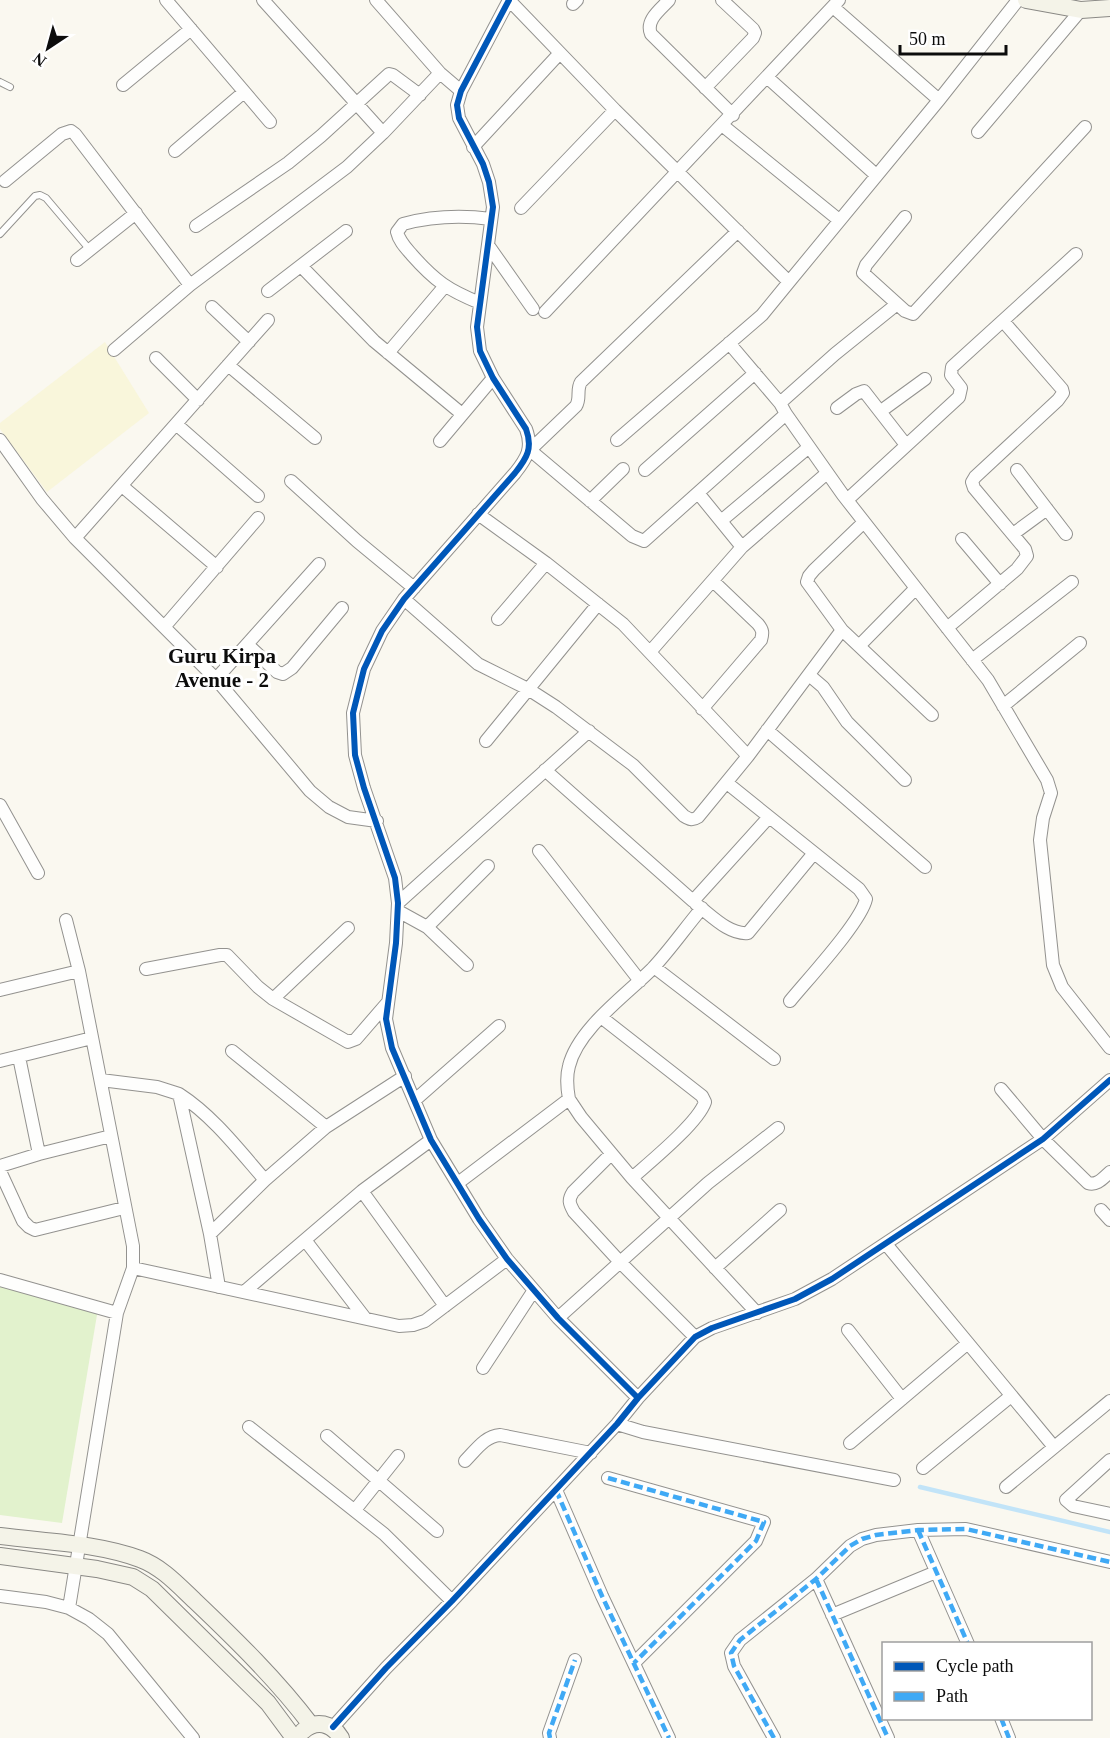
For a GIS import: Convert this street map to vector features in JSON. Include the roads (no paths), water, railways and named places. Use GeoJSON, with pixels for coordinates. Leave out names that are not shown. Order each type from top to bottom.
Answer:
{"type":"FeatureCollection","features":[{"type":"Feature","properties":{"kind":"main road"},"geometry":{"type":"LineString","coordinates":[[1026,0],[1081,10],[1110,8]]}},
{"type":"Feature","properties":{"kind":"main road"},"geometry":{"type":"LineString","coordinates":[[0,1536],[99,1549],[142,1560],[166,1574],[284,1689],[311,1725]]}},
{"type":"Feature","properties":{"kind":"main road"},"geometry":{"type":"LineString","coordinates":[[0,1556],[76,1566],[133,1577],[152,1589],[268,1703],[294,1738]]}},
{"type":"Feature","properties":{"kind":"main road"},"geometry":{"type":"LineString","coordinates":[[299,1738],[304,1729],[318,1723],[337,1733]]}},
{"type":"Feature","properties":{"kind":"street"},"geometry":{"type":"LineString","coordinates":[[165,0],[270,122]]}},
{"type":"Feature","properties":{"kind":"street"},"geometry":{"type":"LineString","coordinates":[[263,0],[383,133]]}},
{"type":"Feature","properties":{"kind":"street"},"geometry":{"type":"LineString","coordinates":[[376,0],[440,73],[460,91]]}},
{"type":"Feature","properties":{"kind":"street"},"geometry":{"type":"LineString","coordinates":[[786,414],[644,541],[632,536],[530,450],[530,439],[526,429],[493,378],[480,351],[477,327],[493,207],[489,182],[459,118],[457,105],[460,91],[509,0],[559,54],[789,282]]}},
{"type":"Feature","properties":{"kind":"street"},"geometry":{"type":"LineString","coordinates":[[669,0],[652,19],[649,29],[654,37],[733,115]]}},
{"type":"Feature","properties":{"kind":"street"},"geometry":{"type":"LineString","coordinates":[[705,88],[753,38],[755,33],[722,0]]}},
{"type":"Feature","properties":{"kind":"street"},"geometry":{"type":"LineString","coordinates":[[616,440],[762,315],[1018,0]]}},
{"type":"Feature","properties":{"kind":"street"},"geometry":{"type":"LineString","coordinates":[[488,245],[539,310],[733,115],[836,3],[939,100]]}},
{"type":"Feature","properties":{"kind":"street"},"geometry":{"type":"LineString","coordinates":[[978,132],[1081,10]]}},
{"type":"Feature","properties":{"kind":"street"},"geometry":{"type":"LineString","coordinates":[[123,86],[191,29]]}},
{"type":"Feature","properties":{"kind":"street"},"geometry":{"type":"LineString","coordinates":[[473,147],[559,54]]}},
{"type":"Feature","properties":{"kind":"street"},"geometry":{"type":"LineString","coordinates":[[114,350],[190,285],[347,167],[440,73]]}},
{"type":"Feature","properties":{"kind":"street"},"geometry":{"type":"LineString","coordinates":[[196,226],[288,163],[357,105],[389,74],[420,95]]}},
{"type":"Feature","properties":{"kind":"street"},"geometry":{"type":"LineString","coordinates":[[768,78],[876,175]]}},
{"type":"Feature","properties":{"kind":"street"},"geometry":{"type":"LineString","coordinates":[[175,152],[244,92]]}},
{"type":"Feature","properties":{"kind":"street"},"geometry":{"type":"LineString","coordinates":[[521,208],[615,110]]}},
{"type":"Feature","properties":{"kind":"street"},"geometry":{"type":"LineString","coordinates":[[722,125],[839,220]]}},
{"type":"Feature","properties":{"kind":"street"},"geometry":{"type":"LineString","coordinates":[[905,217],[866,265],[863,273],[909,313],[916,312],[1085,127]]}},
{"type":"Feature","properties":{"kind":"street"},"geometry":{"type":"LineString","coordinates":[[5,181],[62,134],[71,131],[190,285]]}},
{"type":"Feature","properties":{"kind":"street"},"geometry":{"type":"LineString","coordinates":[[77,260],[136,213]]}},
{"type":"Feature","properties":{"kind":"street"},"geometry":{"type":"LineString","coordinates":[[480,303],[444,286],[423,268],[405,247],[397,232],[403,224],[425,218],[447,216],[491,219]]}},
{"type":"Feature","properties":{"kind":"street"},"geometry":{"type":"LineString","coordinates":[[268,291],[346,231]]}},
{"type":"Feature","properties":{"kind":"street"},"geometry":{"type":"LineString","coordinates":[[638,1398],[558,1318],[507,1259],[479,1219],[431,1140],[392,1048],[386,1019],[396,943],[398,907],[395,878],[355,755],[353,712],[364,669],[382,631],[404,599],[524,461],[530,450],[576,406],[581,382],[738,231]]}},
{"type":"Feature","properties":{"kind":"street"},"geometry":{"type":"LineString","coordinates":[[847,500],[961,393],[962,388],[951,375],[952,367],[1076,254]]}},
{"type":"Feature","properties":{"kind":"street"},"geometry":{"type":"LineString","coordinates":[[301,266],[334,302],[388,353],[462,414]]}},
{"type":"Feature","properties":{"kind":"street"},"geometry":{"type":"LineString","coordinates":[[388,353],[444,286]]}},
{"type":"Feature","properties":{"kind":"street"},"geometry":{"type":"LineString","coordinates":[[780,403],[835,354],[897,304]]}},
{"type":"Feature","properties":{"kind":"street"},"geometry":{"type":"LineString","coordinates":[[212,307],[249,342]]}},
{"type":"Feature","properties":{"kind":"street"},"geometry":{"type":"LineString","coordinates":[[75,538],[268,320]]}},
{"type":"Feature","properties":{"kind":"street"},"geometry":{"type":"LineString","coordinates":[[947,628],[1000,584],[1024,562],[1027,556],[1025,549],[974,488],[972,482],[1063,393],[1003,321]]}},
{"type":"Feature","properties":{"kind":"street"},"geometry":{"type":"LineString","coordinates":[[729,343],[780,403],[847,500],[988,680],[1050,786],[1051,793],[1043,818],[1040,840],[1056,976],[1062,987],[1110,1048]]}},
{"type":"Feature","properties":{"kind":"street"},"geometry":{"type":"LineString","coordinates":[[156,358],[198,400]]}},
{"type":"Feature","properties":{"kind":"street"},"geometry":{"type":"LineString","coordinates":[[228,365],[315,438]]}},
{"type":"Feature","properties":{"kind":"street"},"geometry":{"type":"LineString","coordinates":[[645,470],[754,373]]}},
{"type":"Feature","properties":{"kind":"street"},"geometry":{"type":"LineString","coordinates":[[440,441],[493,378]]}},
{"type":"Feature","properties":{"kind":"street"},"geometry":{"type":"LineString","coordinates":[[881,411],[926,379]]}},
{"type":"Feature","properties":{"kind":"street"},"geometry":{"type":"LineString","coordinates":[[837,408],[864,391],[906,446]]}},
{"type":"Feature","properties":{"kind":"street"},"geometry":{"type":"LineString","coordinates":[[176,424],[258,496]]}},
{"type":"Feature","properties":{"kind":"street"},"geometry":{"type":"LineString","coordinates":[[0,440],[42,499],[75,538],[216,679],[317,796],[329,807],[348,817],[377,821]]}},
{"type":"Feature","properties":{"kind":"street"},"geometry":{"type":"LineString","coordinates":[[722,521],[809,447]]}},
{"type":"Feature","properties":{"kind":"street"},"geometry":{"type":"LineString","coordinates":[[590,501],[623,469]]}},
{"type":"Feature","properties":{"kind":"street"},"geometry":{"type":"LineString","coordinates":[[1017,470],[1066,534]]}},
{"type":"Feature","properties":{"kind":"street"},"geometry":{"type":"LineString","coordinates":[[650,652],[742,547],[827,473]]}},
{"type":"Feature","properties":{"kind":"street"},"geometry":{"type":"LineString","coordinates":[[291,481],[357,541],[414,588]]}},
{"type":"Feature","properties":{"kind":"street"},"geometry":{"type":"LineString","coordinates":[[122,486],[217,567]]}},
{"type":"Feature","properties":{"kind":"street"},"geometry":{"type":"LineString","coordinates":[[698,493],[742,547]]}},
{"type":"Feature","properties":{"kind":"street"},"geometry":{"type":"LineString","coordinates":[[1013,534],[1047,509]]}},
{"type":"Feature","properties":{"kind":"street"},"geometry":{"type":"LineString","coordinates":[[478,514],[546,563],[623,624],[748,756]]}},
{"type":"Feature","properties":{"kind":"street"},"geometry":{"type":"LineString","coordinates":[[165,626],[258,518]]}},
{"type":"Feature","properties":{"kind":"street"},"geometry":{"type":"LineString","coordinates":[[864,522],[808,576],[807,582],[842,630],[932,715]]}},
{"type":"Feature","properties":{"kind":"street"},"geometry":{"type":"LineString","coordinates":[[962,539],[1000,584]]}},
{"type":"Feature","properties":{"kind":"street"},"geometry":{"type":"LineString","coordinates":[[498,620],[546,563]]}},
{"type":"Feature","properties":{"kind":"street"},"geometry":{"type":"LineString","coordinates":[[216,679],[319,564]]}},
{"type":"Feature","properties":{"kind":"street"},"geometry":{"type":"LineString","coordinates":[[702,709],[763,635],[758,624],[713,580]]}},
{"type":"Feature","properties":{"kind":"street"},"geometry":{"type":"LineString","coordinates":[[972,660],[1072,582]]}},
{"type":"Feature","properties":{"kind":"street"},"geometry":{"type":"LineString","coordinates":[[859,646],[916,588]]}},
{"type":"Feature","properties":{"kind":"street"},"geometry":{"type":"LineString","coordinates":[[404,599],[478,664],[528,689],[589,731],[633,765],[689,819],[694,820],[727,783],[842,630]]}},
{"type":"Feature","properties":{"kind":"street"},"geometry":{"type":"LineString","coordinates":[[486,741],[598,604]]}},
{"type":"Feature","properties":{"kind":"street"},"geometry":{"type":"LineString","coordinates":[[248,645],[277,672],[283,674],[292,668],[342,608]]}},
{"type":"Feature","properties":{"kind":"street"},"geometry":{"type":"LineString","coordinates":[[1003,706],[1080,644]]}},
{"type":"Feature","properties":{"kind":"street"},"geometry":{"type":"LineString","coordinates":[[808,675],[823,687],[847,722],[905,780]]}},
{"type":"Feature","properties":{"kind":"street"},"geometry":{"type":"LineString","coordinates":[[767,730],[926,867]]}},
{"type":"Feature","properties":{"kind":"street"},"geometry":{"type":"LineString","coordinates":[[398,907],[544,770],[589,731]]}},
{"type":"Feature","properties":{"kind":"street"},"geometry":{"type":"LineString","coordinates":[[544,770],[697,905],[732,931],[740,934],[748,933],[814,853]]}},
{"type":"Feature","properties":{"kind":"street"},"geometry":{"type":"LineString","coordinates":[[727,783],[859,889],[866,899],[864,907],[847,930],[790,1001]]}},
{"type":"Feature","properties":{"kind":"street"},"geometry":{"type":"LineString","coordinates":[[0,805],[38,873]]}},
{"type":"Feature","properties":{"kind":"street"},"geometry":{"type":"LineString","coordinates":[[757,1313],[611,1154],[581,1117],[569,1098],[567,1080],[569,1065],[587,1032],[654,967],[697,905],[769,817]]}},
{"type":"Feature","properties":{"kind":"street"},"geometry":{"type":"LineString","coordinates":[[539,851],[640,981]]}},
{"type":"Feature","properties":{"kind":"street"},"geometry":{"type":"LineString","coordinates":[[428,927],[488,866]]}},
{"type":"Feature","properties":{"kind":"street"},"geometry":{"type":"LineString","coordinates":[[398,907],[428,927],[467,965]]}},
{"type":"Feature","properties":{"kind":"street"},"geometry":{"type":"LineString","coordinates":[[66,920],[133,1246],[133,1269],[117,1313],[69,1608]]}},
{"type":"Feature","properties":{"kind":"street"},"geometry":{"type":"LineString","coordinates":[[273,999],[348,928]]}},
{"type":"Feature","properties":{"kind":"street"},"geometry":{"type":"LineString","coordinates":[[146,969],[227,955],[273,999],[348,1042],[356,1039],[388,1002]]}},
{"type":"Feature","properties":{"kind":"street"},"geometry":{"type":"LineString","coordinates":[[654,967],[774,1059]]}},
{"type":"Feature","properties":{"kind":"street"},"geometry":{"type":"LineString","coordinates":[[0,990],[78,971]]}},
{"type":"Feature","properties":{"kind":"street"},"geometry":{"type":"LineString","coordinates":[[601,1017],[702,1096],[705,1102],[679,1135],[632,1178]]}},
{"type":"Feature","properties":{"kind":"street"},"geometry":{"type":"LineString","coordinates":[[415,1100],[499,1026]]}},
{"type":"Feature","properties":{"kind":"street"},"geometry":{"type":"LineString","coordinates":[[0,1061],[92,1038]]}},
{"type":"Feature","properties":{"kind":"street"},"geometry":{"type":"LineString","coordinates":[[232,1051],[326,1127]]}},
{"type":"Feature","properties":{"kind":"street"},"geometry":{"type":"LineString","coordinates":[[19,1057],[39,1154]]}},
{"type":"Feature","properties":{"kind":"street"},"geometry":{"type":"LineString","coordinates":[[210,1234],[265,1179],[326,1127],[405,1076]]}},
{"type":"Feature","properties":{"kind":"street"},"geometry":{"type":"LineString","coordinates":[[100,1080],[157,1087],[179,1094],[213,1120],[265,1179]]}},
{"type":"Feature","properties":{"kind":"street"},"geometry":{"type":"LineString","coordinates":[[337,1733],[386,1668],[591,1453],[695,1337],[712,1328],[757,1313],[813,1290],[1043,1139],[1110,1080]]}},
{"type":"Feature","properties":{"kind":"street"},"geometry":{"type":"LineString","coordinates":[[1001,1089],[1043,1139],[1088,1183],[1093,1185],[1110,1172]]}},
{"type":"Feature","properties":{"kind":"street"},"geometry":{"type":"LineString","coordinates":[[179,1094],[210,1234],[219,1287]]}},
{"type":"Feature","properties":{"kind":"street"},"geometry":{"type":"LineString","coordinates":[[458,1183],[569,1098]]}},
{"type":"Feature","properties":{"kind":"street"},"geometry":{"type":"LineString","coordinates":[[558,1318],[708,1183],[778,1128]]}},
{"type":"Feature","properties":{"kind":"street"},"geometry":{"type":"LineString","coordinates":[[0,1166],[111,1136]]}},
{"type":"Feature","properties":{"kind":"street"},"geometry":{"type":"LineString","coordinates":[[244,1292],[362,1191],[431,1140]]}},
{"type":"Feature","properties":{"kind":"street"},"geometry":{"type":"LineString","coordinates":[[611,1154],[573,1192],[569,1198],[569,1204],[620,1262],[695,1337]]}},
{"type":"Feature","properties":{"kind":"street"},"geometry":{"type":"LineString","coordinates":[[0,1171],[23,1221],[35,1230],[124,1208]]}},
{"type":"Feature","properties":{"kind":"street"},"geometry":{"type":"LineString","coordinates":[[362,1191],[444,1306]]}},
{"type":"Feature","properties":{"kind":"street"},"geometry":{"type":"LineString","coordinates":[[715,1268],[780,1210]]}},
{"type":"Feature","properties":{"kind":"street"},"geometry":{"type":"LineString","coordinates":[[1101,1210],[1110,1220]]}},
{"type":"Feature","properties":{"kind":"street"},"geometry":{"type":"LineString","coordinates":[[305,1240],[365,1318]]}},
{"type":"Feature","properties":{"kind":"street"},"geometry":{"type":"LineString","coordinates":[[886,1244],[1054,1447]]}},
{"type":"Feature","properties":{"kind":"street"},"geometry":{"type":"LineString","coordinates":[[133,1269],[399,1326],[425,1321],[507,1259]]}},
{"type":"Feature","properties":{"kind":"street"},"geometry":{"type":"LineString","coordinates":[[0,1280],[117,1313]]}},
{"type":"Feature","properties":{"kind":"street"},"geometry":{"type":"LineString","coordinates":[[483,1368],[534,1290]]}},
{"type":"Feature","properties":{"kind":"street"},"geometry":{"type":"LineString","coordinates":[[848,1330],[902,1399]]}},
{"type":"Feature","properties":{"kind":"street"},"geometry":{"type":"LineString","coordinates":[[850,1443],[968,1343]]}},
{"type":"Feature","properties":{"kind":"street"},"geometry":{"type":"LineString","coordinates":[[923,1468],[1011,1396]]}},
{"type":"Feature","properties":{"kind":"street"},"geometry":{"type":"LineString","coordinates":[[1006,1487],[1110,1401]]}},
{"type":"Feature","properties":{"kind":"street"},"geometry":{"type":"LineString","coordinates":[[617,1424],[643,1432],[894,1480]]}},
{"type":"Feature","properties":{"kind":"street"},"geometry":{"type":"LineString","coordinates":[[249,1427],[355,1510],[409,1557],[452,1601]]}},
{"type":"Feature","properties":{"kind":"street"},"geometry":{"type":"LineString","coordinates":[[465,1461],[484,1441],[492,1436],[500,1435],[591,1453]]}},
{"type":"Feature","properties":{"kind":"street"},"geometry":{"type":"LineString","coordinates":[[327,1436],[437,1531]]}},
{"type":"Feature","properties":{"kind":"street"},"geometry":{"type":"LineString","coordinates":[[355,1510],[398,1456]]}},
{"type":"Feature","properties":{"kind":"street"},"geometry":{"type":"LineString","coordinates":[[1110,1460],[1066,1500],[1073,1506],[1110,1514]]}},
{"type":"Feature","properties":{"kind":"street"},"geometry":{"type":"LineString","coordinates":[[608,1478],[764,1522],[756,1541],[634,1663]]}},
{"type":"Feature","properties":{"kind":"street"},"geometry":{"type":"LineString","coordinates":[[556,1490],[602,1596],[669,1738]]}},
{"type":"Feature","properties":{"kind":"street"},"geometry":{"type":"LineString","coordinates":[[774,1738],[734,1666],[731,1653],[740,1640],[816,1579],[841,1553],[861,1539],[918,1530],[966,1529],[1110,1562]]}},
{"type":"Feature","properties":{"kind":"street"},"geometry":{"type":"LineString","coordinates":[[918,1530],[967,1642]]}},
{"type":"Feature","properties":{"kind":"street"},"geometry":{"type":"LineString","coordinates":[[832,1615],[936,1572]]}},
{"type":"Feature","properties":{"kind":"street"},"geometry":{"type":"LineString","coordinates":[[816,1579],[888,1738]]}},
{"type":"Feature","properties":{"kind":"street"},"geometry":{"type":"LineString","coordinates":[[0,1596],[46,1602],[69,1608],[89,1619],[108,1634],[193,1738]]}},
{"type":"Feature","properties":{"kind":"street"},"geometry":{"type":"LineString","coordinates":[[549,1738],[575,1660]]}},
{"type":"Feature","properties":{"kind":"street"},"geometry":{"type":"LineString","coordinates":[[1001,1720],[1009,1738]]}},
{"type":"Feature","properties":{"kind":"lane"},"geometry":{"type":"LineString","coordinates":[[0,82],[10,87]]}},
{"type":"Feature","properties":{"kind":"lane"},"geometry":{"type":"LineString","coordinates":[[0,234],[35,196],[40,195],[46,198],[90,250]]}},
{"type":"Feature","properties":{"kind":"waterway"},"geometry":{"type":"LineString","coordinates":[[920,1487],[1110,1532]]}},
{"type":"Feature","properties":{"kind":"district","name":"Guru Kirpa Avenue - 2"},"geometry":{"type":"Point","coordinates":[222,668]}}]}
